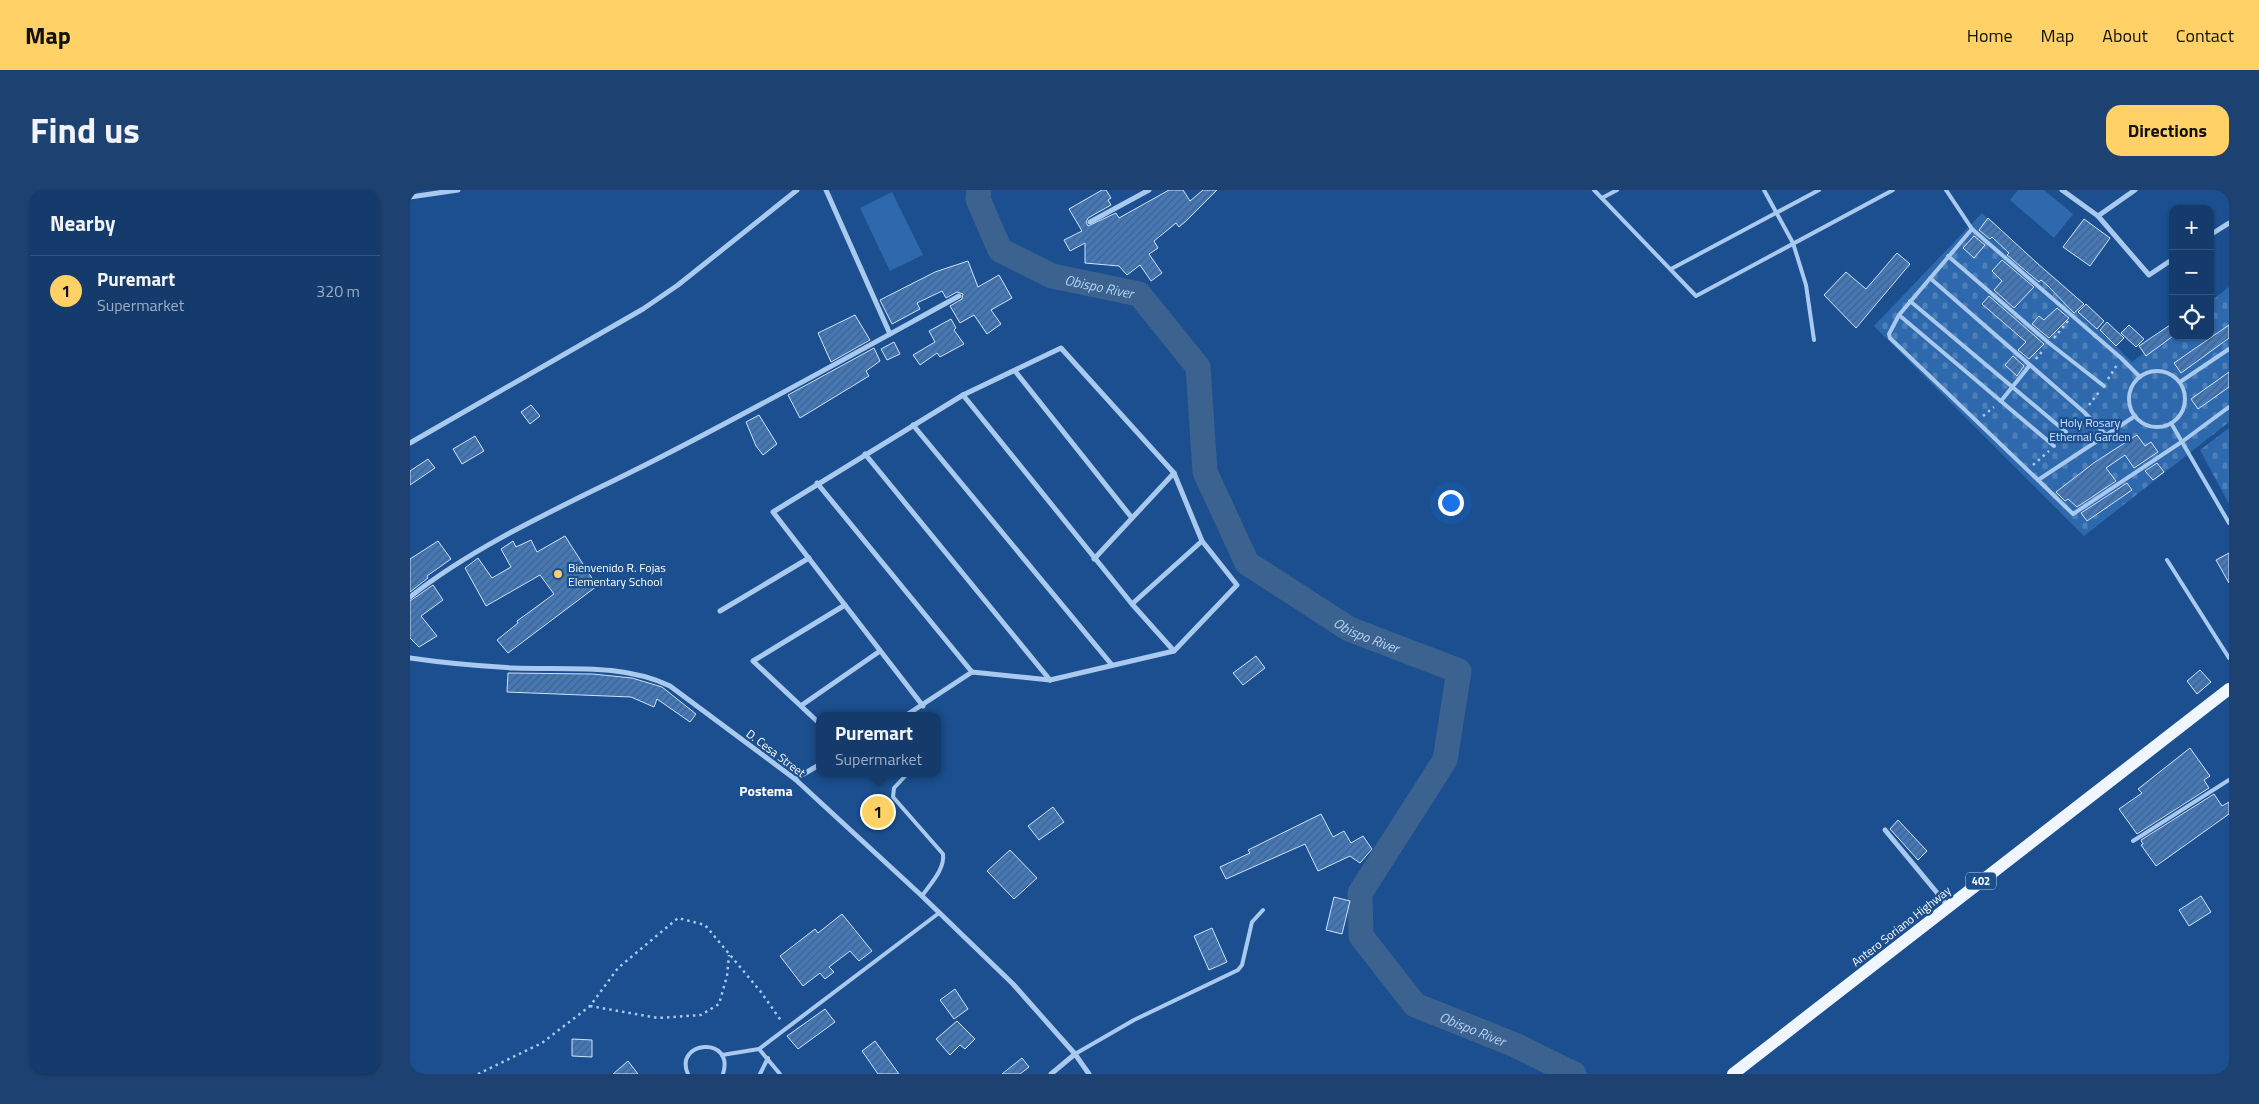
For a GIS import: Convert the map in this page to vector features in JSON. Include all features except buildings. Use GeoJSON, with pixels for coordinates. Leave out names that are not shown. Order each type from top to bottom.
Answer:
{"type":"FeatureCollection","features":[{"type":"Feature","properties":{"kind":"main road","name":"Antero Soriano Highway"},"geometry":{"type":"LineString","coordinates":[[1733,1074],[2229,689]]}},
{"type":"Feature","properties":{"kind":"street"},"geometry":{"type":"LineString","coordinates":[[410,197],[458,190]]}},
{"type":"Feature","properties":{"kind":"street"},"geometry":{"type":"LineString","coordinates":[[410,443],[643,309],[678,285],[797,190]]}},
{"type":"Feature","properties":{"kind":"street"},"geometry":{"type":"LineString","coordinates":[[826,190],[890,334]]}},
{"type":"Feature","properties":{"kind":"street"},"geometry":{"type":"LineString","coordinates":[[1090,222],[1150,190]]}},
{"type":"Feature","properties":{"kind":"street"},"geometry":{"type":"LineString","coordinates":[[2062,190],[2098,216],[2149,275],[2169,262]]}},
{"type":"Feature","properties":{"kind":"street"},"geometry":{"type":"LineString","coordinates":[[2098,216],[2135,190]]}},
{"type":"Feature","properties":{"kind":"street"},"geometry":{"type":"LineString","coordinates":[[2214,232],[2229,223]]}},
{"type":"Feature","properties":{"kind":"street"},"geometry":{"type":"LineString","coordinates":[[410,597],[434,578],[470,555],[682,446],[960,296]]}},
{"type":"Feature","properties":{"kind":"street"},"geometry":{"type":"LineString","coordinates":[[912,712],[923,706],[972,672],[1050,680],[1174,651],[1237,585],[1202,541],[1174,473],[1061,348],[964,395],[773,512],[923,706]]}},
{"type":"Feature","properties":{"kind":"street"},"geometry":{"type":"LineString","coordinates":[[1015,371],[1132,518]]}},
{"type":"Feature","properties":{"kind":"street"},"geometry":{"type":"LineString","coordinates":[[964,395],[1094,558],[1174,651]]}},
{"type":"Feature","properties":{"kind":"street"},"geometry":{"type":"LineString","coordinates":[[913,426],[1112,665]]}},
{"type":"Feature","properties":{"kind":"street"},"geometry":{"type":"LineString","coordinates":[[865,454],[1050,680]]}},
{"type":"Feature","properties":{"kind":"street"},"geometry":{"type":"LineString","coordinates":[[1094,558],[1174,473]]}},
{"type":"Feature","properties":{"kind":"street"},"geometry":{"type":"LineString","coordinates":[[818,483],[972,672]]}},
{"type":"Feature","properties":{"kind":"street"},"geometry":{"type":"LineString","coordinates":[[1132,604],[1202,541]]}},
{"type":"Feature","properties":{"kind":"street"},"geometry":{"type":"LineString","coordinates":[[720,611],[809,558]]}},
{"type":"Feature","properties":{"kind":"street"},"geometry":{"type":"LineString","coordinates":[[816,719],[753,661],[845,605]]}},
{"type":"Feature","properties":{"kind":"street"},"geometry":{"type":"LineString","coordinates":[[802,705],[880,651]]}},
{"type":"Feature","properties":{"kind":"street","name":"D. Cesa Street"},"geometry":{"type":"LineString","coordinates":[[410,658],[513,668],[616,671],[652,678],[670,686],[794,779],[922,896],[1013,984],[1076,1054],[1089,1074]]}},
{"type":"Feature","properties":{"kind":"street"},"geometry":{"type":"LineString","coordinates":[[794,779],[816,767]]}},
{"type":"Feature","properties":{"kind":"street"},"geometry":{"type":"LineString","coordinates":[[1885,830],[1948,906]]}},
{"type":"Feature","properties":{"kind":"street"},"geometry":{"type":"LineString","coordinates":[[1054,1073],[1076,1054]]}},
{"type":"Feature","properties":{"kind":"lane"},"geometry":{"type":"LineString","coordinates":[[1594,190],[1696,296],[1892,190]]}},
{"type":"Feature","properties":{"kind":"lane"},"geometry":{"type":"LineString","coordinates":[[1602,198],[1617,190]]}},
{"type":"Feature","properties":{"kind":"lane"},"geometry":{"type":"LineString","coordinates":[[1764,190],[1793,244],[1806,285],[1814,340]]}},
{"type":"Feature","properties":{"kind":"lane"},"geometry":{"type":"LineString","coordinates":[[1671,269],[1819,190]]}},
{"type":"Feature","properties":{"kind":"lane"},"geometry":{"type":"LineString","coordinates":[[1946,190],[1972,229],[2121,358],[2140,377]]}},
{"type":"Feature","properties":{"kind":"lane"},"geometry":{"type":"LineString","coordinates":[[1972,229],[1900,315],[1890,331],[1890,338],[2073,514],[2183,441],[2229,407]]}},
{"type":"Feature","properties":{"kind":"lane"},"geometry":{"type":"LineString","coordinates":[[1948,256],[2049,343],[2104,386]]}},
{"type":"Feature","properties":{"kind":"lane"},"geometry":{"type":"LineString","coordinates":[[1930,278],[2030,365],[2105,434]]}},
{"type":"Feature","properties":{"kind":"lane"},"geometry":{"type":"LineString","coordinates":[[1910,302],[2066,432]]}},
{"type":"Feature","properties":{"kind":"lane"},"geometry":{"type":"LineString","coordinates":[[1900,315],[2054,446]]}},
{"type":"Feature","properties":{"kind":"lane"},"geometry":{"type":"LineString","coordinates":[[2180,382],[2229,349]]}},
{"type":"Feature","properties":{"kind":"lane"},"geometry":{"type":"LineString","coordinates":[[2001,401],[2030,365]]}},
{"type":"Feature","properties":{"kind":"lane"},"geometry":{"type":"LineString","coordinates":[[2148,372],[2165,372],[2180,382],[2185,400],[2178,417],[2171,423],[2155,426],[2141,421],[2135,416],[2129,399],[2130,391],[2140,377],[2148,372]]}},
{"type":"Feature","properties":{"kind":"lane"},"geometry":{"type":"LineString","coordinates":[[2038,480],[2135,416]]}},
{"type":"Feature","properties":{"kind":"lane"},"geometry":{"type":"LineString","coordinates":[[2171,423],[2229,523]]}},
{"type":"Feature","properties":{"kind":"lane"},"geometry":{"type":"LineString","coordinates":[[2167,560],[2229,658]]}},
{"type":"Feature","properties":{"kind":"lane"},"geometry":{"type":"LineString","coordinates":[[904,777],[894,788],[893,797],[943,854],[944,860],[922,896]]}},
{"type":"Feature","properties":{"kind":"lane"},"geometry":{"type":"LineString","coordinates":[[2133,840],[2229,780]]}},
{"type":"Feature","properties":{"kind":"lane"},"geometry":{"type":"LineString","coordinates":[[1076,1054],[1128,1024],[1238,970],[1242,965],[1252,922],[1263,910]]}},
{"type":"Feature","properties":{"kind":"lane"},"geometry":{"type":"LineString","coordinates":[[722,1055],[759,1049],[786,1026],[940,913]]}},
{"type":"Feature","properties":{"kind":"lane"},"geometry":{"type":"LineString","coordinates":[[688,1074],[687,1059],[694,1049],[706,1046],[717,1050],[722,1055],[724,1061],[723,1074]]}},
{"type":"Feature","properties":{"kind":"lane"},"geometry":{"type":"LineString","coordinates":[[759,1049],[780,1074]]}},
{"type":"Feature","properties":{"kind":"lane"},"geometry":{"type":"LineString","coordinates":[[760,1074],[768,1058]]}},
{"type":"Feature","properties":{"kind":"path"},"geometry":{"type":"LineString","coordinates":[[1978,421],[2001,401]]}},
{"type":"Feature","properties":{"kind":"path"},"geometry":{"type":"LineString","coordinates":[[478,1074],[542,1043],[590,1006],[618,968],[678,918],[705,925],[786,1026]]}},
{"type":"Feature","properties":{"kind":"path"},"geometry":{"type":"LineString","coordinates":[[590,1006],[658,1018],[701,1015],[719,1004],[727,976],[729,953]]}},
{"type":"Feature","properties":{"kind":"green space"},"geometry":{"type":"Polygon","coordinates":[[[2018,190],[2044,190],[2073,214],[2054,238],[2010,200],[2018,190]]]}},
{"type":"Feature","properties":{"kind":"green space"},"geometry":{"type":"Polygon","coordinates":[[[892,192],[923,255],[890,271],[860,208],[892,192]]]}},
{"type":"Feature","properties":{"kind":"green space","name":"Holy Rosary Ethernal Garden"},"geometry":{"type":"Polygon","coordinates":[[[1982,213],[2132,362],[2169,334],[2169,340],[2214,340],[2214,299],[2229,287],[2229,422],[2084,536],[1874,326],[1982,213]]]}},
{"type":"Feature","properties":{"kind":"green space"},"geometry":{"type":"Polygon","coordinates":[[[2229,428],[2229,504],[2200,450],[2229,428]]]}},
{"type":"Feature","properties":{"kind":"waterway","name":"Obispo River"},"geometry":{"type":"LineString","coordinates":[[979,190],[978,199],[1000,250],[1052,276],[1139,294],[1198,367],[1205,472],[1247,563],[1349,629],[1459,671],[1445,760],[1360,893],[1361,936],[1415,1005],[1515,1045],[1574,1074]]}},
{"type":"Feature","properties":{"kind":"place","name":"Bienvenido R. Fojas Elementary School"},"geometry":{"type":"Point","coordinates":[558,574]}},
{"type":"Feature","properties":{"kind":"place","name":"Puremart"},"geometry":{"type":"Point","coordinates":[878,812]}},
{"type":"Feature","properties":{"kind":"district","name":"Postema"},"geometry":{"type":"Point","coordinates":[766,790]}}]}
